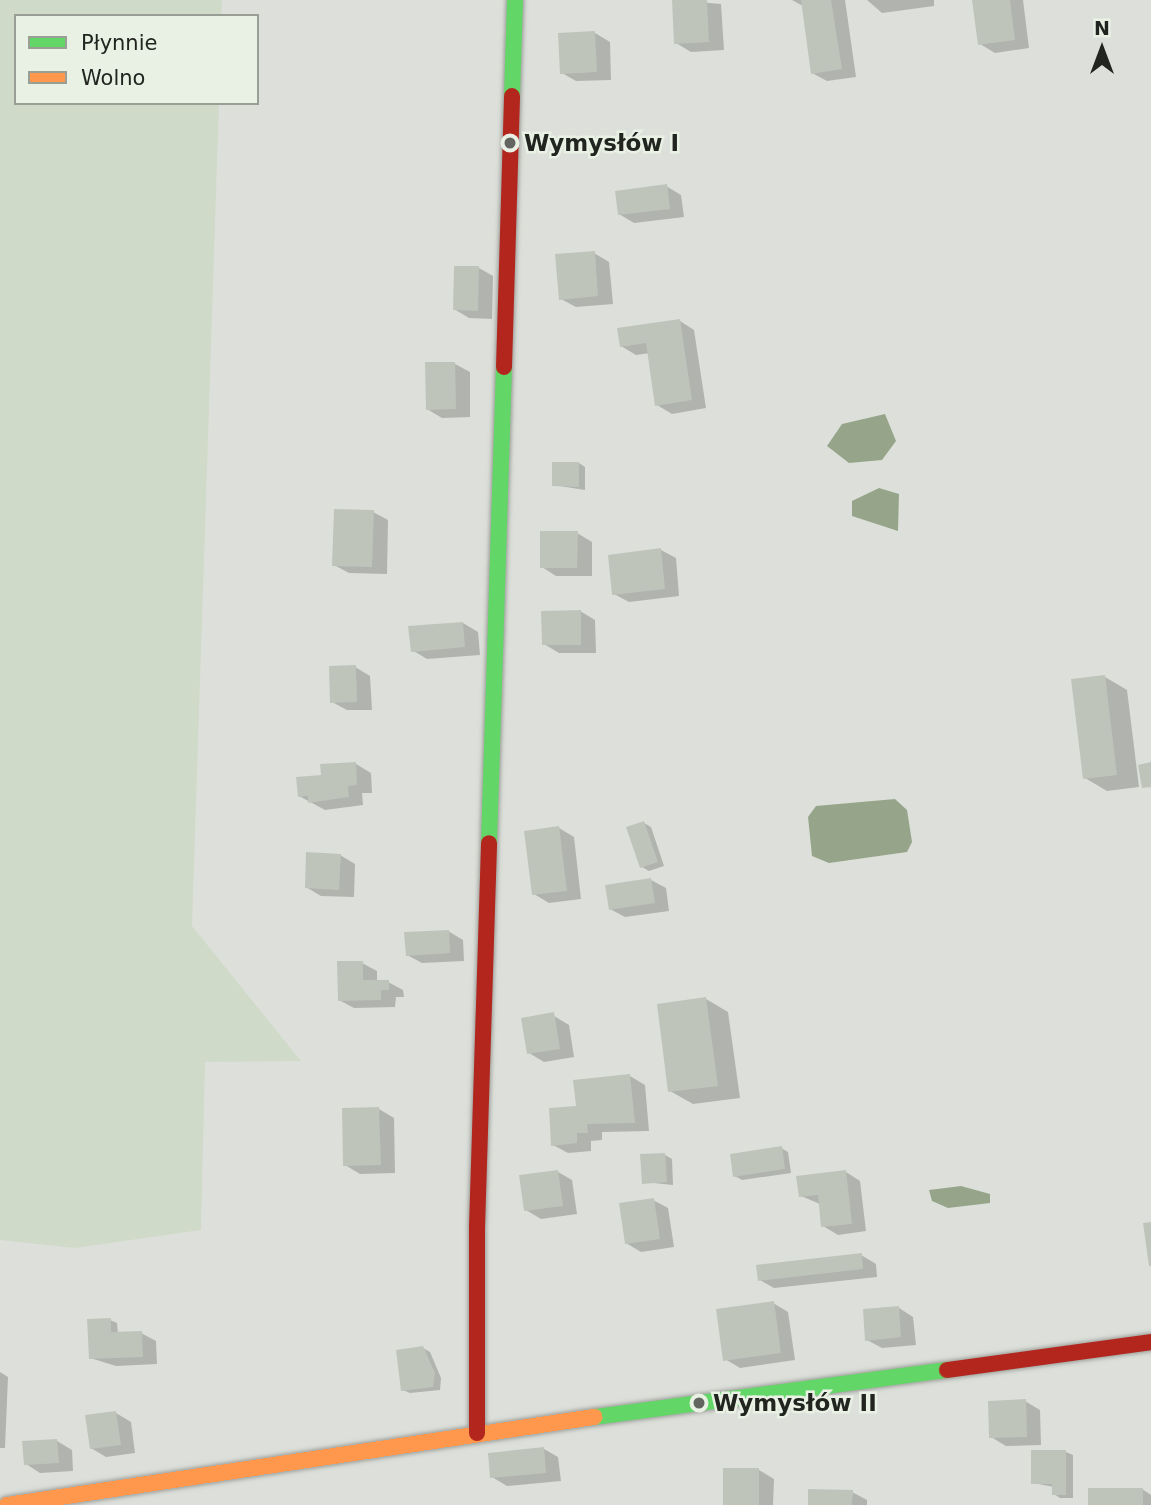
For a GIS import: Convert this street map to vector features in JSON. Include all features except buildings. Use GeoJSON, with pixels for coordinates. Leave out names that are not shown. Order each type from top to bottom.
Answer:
{"type":"FeatureCollection","features":[{"type":"Feature","properties":{"kind":"street"},"geometry":{"type":"LineString","coordinates":[[477,1433],[477,1227],[515,0]]}},
{"type":"Feature","properties":{"kind":"street"},"geometry":{"type":"LineString","coordinates":[[7,1505],[477,1433],[1151,1342]]}},
{"type":"Feature","properties":{"kind":"shaded area"},"geometry":{"type":"Polygon","coordinates":[[[0,0],[222,0],[221,14],[14,14],[14,105],[219,105],[192,926],[301,1061],[205,1062],[201,1230],[75,1248],[0,1240],[0,0]]]}},
{"type":"Feature","properties":{"kind":"shaded area"},"geometry":{"type":"Polygon","coordinates":[[[885,414],[896,441],[882,460],[849,463],[827,446],[842,424],[885,414]]]}},
{"type":"Feature","properties":{"kind":"shaded area"},"geometry":{"type":"Polygon","coordinates":[[[879,488],[899,494],[898,531],[852,516],[852,501],[879,488]]]}},
{"type":"Feature","properties":{"kind":"shaded area"},"geometry":{"type":"Polygon","coordinates":[[[895,799],[907,810],[912,842],[907,852],[829,863],[812,856],[808,817],[816,806],[895,799]]]}},
{"type":"Feature","properties":{"kind":"shaded area"},"geometry":{"type":"Polygon","coordinates":[[[961,1186],[990,1194],[990,1203],[948,1208],[932,1201],[929,1190],[961,1186]]]}},
{"type":"Feature","properties":{"kind":"traffic: fast"},"geometry":{"type":"LineString","coordinates":[[512,96],[515,0]]}},
{"type":"Feature","properties":{"kind":"traffic: fast"},"geometry":{"type":"LineString","coordinates":[[489,843],[504,367]]}},
{"type":"Feature","properties":{"kind":"traffic: fast"},"geometry":{"type":"LineString","coordinates":[[594,1417],[947,1370]]}},
{"type":"Feature","properties":{"kind":"traffic: slow"},"geometry":{"type":"LineString","coordinates":[[7,1505],[594,1417]]}},
{"type":"Feature","properties":{"kind":"traffic: jam"},"geometry":{"type":"LineString","coordinates":[[504,367],[512,96]]}},
{"type":"Feature","properties":{"kind":"traffic: jam"},"geometry":{"type":"LineString","coordinates":[[477,1433],[477,1227],[489,843]]}},
{"type":"Feature","properties":{"kind":"traffic: jam"},"geometry":{"type":"LineString","coordinates":[[947,1370],[1151,1342]]}},
{"type":"Feature","properties":{"kind":"place","name":"Wymysłów I"},"geometry":{"type":"Point","coordinates":[510,143]}},
{"type":"Feature","properties":{"kind":"place","name":"Wymysłów II"},"geometry":{"type":"Point","coordinates":[699,1403]}}]}
